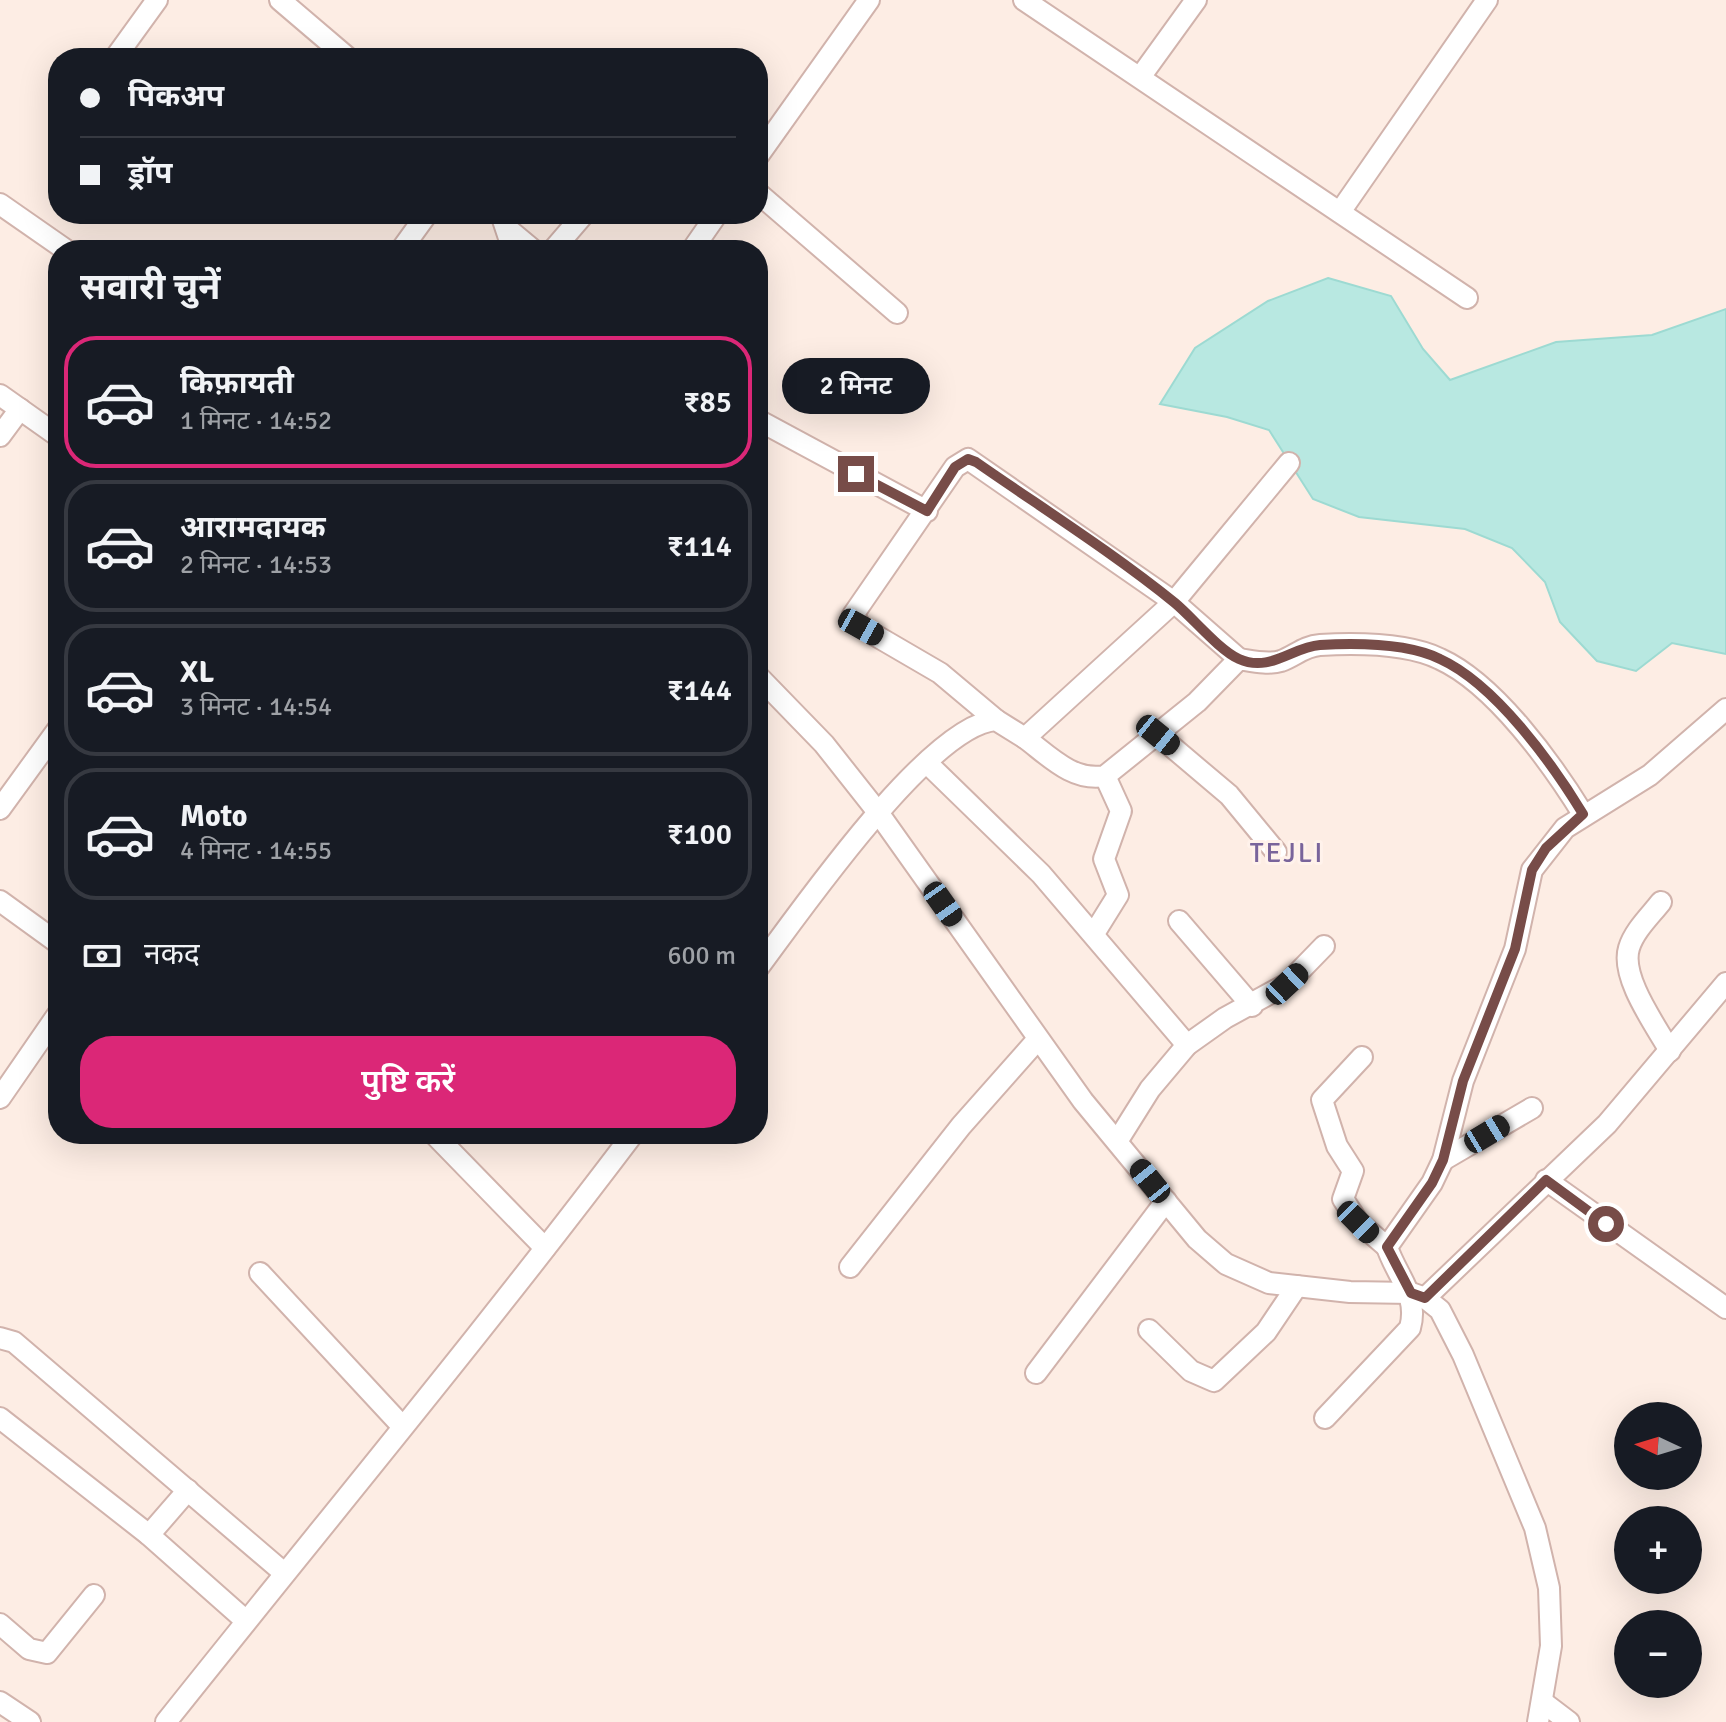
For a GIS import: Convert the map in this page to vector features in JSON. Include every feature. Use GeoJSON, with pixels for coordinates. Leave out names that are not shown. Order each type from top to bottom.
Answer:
{"type":"FeatureCollection","features":[{"type":"Feature","properties":{"kind":"street"},"geometry":{"type":"LineString","coordinates":[[122,48],[157,0]]}},
{"type":"Feature","properties":{"kind":"street"},"geometry":{"type":"LineString","coordinates":[[280,0],[336,48]]}},
{"type":"Feature","properties":{"kind":"street"},"geometry":{"type":"LineString","coordinates":[[768,142],[869,0]]}},
{"type":"Feature","properties":{"kind":"street"},"geometry":{"type":"LineString","coordinates":[[1024,0],[1467,298]]}},
{"type":"Feature","properties":{"kind":"street"},"geometry":{"type":"LineString","coordinates":[[1141,76],[1196,0]]}},
{"type":"Feature","properties":{"kind":"street"},"geometry":{"type":"LineString","coordinates":[[1340,212],[1487,0]]}},
{"type":"Feature","properties":{"kind":"street"},"geometry":{"type":"LineString","coordinates":[[768,202],[897,313]]}},
{"type":"Feature","properties":{"kind":"street"},"geometry":{"type":"LineString","coordinates":[[0,204],[52,240]]}},
{"type":"Feature","properties":{"kind":"street"},"geometry":{"type":"LineString","coordinates":[[562,240],[575,224]]}},
{"type":"Feature","properties":{"kind":"street"},"geometry":{"type":"LineString","coordinates":[[0,395],[48,429]]}},
{"type":"Feature","properties":{"kind":"street"},"geometry":{"type":"LineString","coordinates":[[0,436],[20,409]]}},
{"type":"Feature","properties":{"kind":"street"},"geometry":{"type":"LineString","coordinates":[[768,425],[927,511]]}},
{"type":"Feature","properties":{"kind":"street"},"geometry":{"type":"LineString","coordinates":[[1239,659],[1158,735],[1105,776],[1090,779],[1073,773],[996,720],[940,673],[855,623],[856,607],[927,511],[955,467],[968,459],[1174,602],[1239,659],[1277,662],[1304,648],[1319,645],[1409,650],[1439,658],[1462,671],[1534,741],[1583,814]]}},
{"type":"Feature","properties":{"kind":"street"},"geometry":{"type":"LineString","coordinates":[[1025,738],[1174,602],[1289,463]]}},
{"type":"Feature","properties":{"kind":"street"},"geometry":{"type":"LineString","coordinates":[[768,686],[824,744],[877,811],[1083,1101],[1197,1239],[1226,1264],[1269,1283],[1418,1296]]}},
{"type":"Feature","properties":{"kind":"street"},"geometry":{"type":"LineString","coordinates":[[1387,1247],[1432,1183],[1443,1160],[1463,1081],[1515,949],[1532,870],[1546,848],[1583,814],[1650,775],[1726,709]]}},
{"type":"Feature","properties":{"kind":"street"},"geometry":{"type":"LineString","coordinates":[[768,955],[877,811],[972,725],[996,720]]}},
{"type":"Feature","properties":{"kind":"street"},"geometry":{"type":"LineString","coordinates":[[1158,735],[1229,795],[1276,852]]}},
{"type":"Feature","properties":{"kind":"street"},"geometry":{"type":"LineString","coordinates":[[0,809],[48,749]]}},
{"type":"Feature","properties":{"kind":"street"},"geometry":{"type":"LineString","coordinates":[[928,764],[1041,874],[1095,932],[1187,1045]]}},
{"type":"Feature","properties":{"kind":"street"},"geometry":{"type":"LineString","coordinates":[[1095,932],[1118,895],[1104,859],[1121,811],[1105,776]]}},
{"type":"Feature","properties":{"kind":"street"},"geometry":{"type":"LineString","coordinates":[[0,901],[48,936]]}},
{"type":"Feature","properties":{"kind":"street"},"geometry":{"type":"LineString","coordinates":[[1661,902],[1633,938],[1628,964],[1635,991],[1670,1051]]}},
{"type":"Feature","properties":{"kind":"street"},"geometry":{"type":"LineString","coordinates":[[1179,921],[1252,1006]]}},
{"type":"Feature","properties":{"kind":"street"},"geometry":{"type":"LineString","coordinates":[[1118,1140],[1150,1089],[1187,1045],[1225,1018],[1252,1006],[1287,984],[1324,946]]}},
{"type":"Feature","properties":{"kind":"street"},"geometry":{"type":"LineString","coordinates":[[1325,1418],[1410,1328],[1418,1296],[1607,1124],[1726,983]]}},
{"type":"Feature","properties":{"kind":"street"},"geometry":{"type":"LineString","coordinates":[[0,1098],[48,1028]]}},
{"type":"Feature","properties":{"kind":"street"},"geometry":{"type":"LineString","coordinates":[[850,1267],[951,1137],[1038,1039]]}},
{"type":"Feature","properties":{"kind":"street"},"geometry":{"type":"LineString","coordinates":[[1362,1057],[1322,1100],[1337,1146],[1353,1171],[1343,1199],[1358,1222],[1387,1247],[1418,1296],[1440,1310],[1463,1355],[1535,1528],[1549,1588],[1551,1646],[1541,1713],[1569,1722]]}},
{"type":"Feature","properties":{"kind":"street"},"geometry":{"type":"LineString","coordinates":[[1443,1160],[1532,1108]]}},
{"type":"Feature","properties":{"kind":"street"},"geometry":{"type":"LineString","coordinates":[[444,1144],[545,1248]]}},
{"type":"Feature","properties":{"kind":"street"},"geometry":{"type":"LineString","coordinates":[[166,1722],[625,1144]]}},
{"type":"Feature","properties":{"kind":"street"},"geometry":{"type":"LineString","coordinates":[[1546,1180],[1726,1308]]}},
{"type":"Feature","properties":{"kind":"street"},"geometry":{"type":"LineString","coordinates":[[1036,1373],[1166,1201]]}},
{"type":"Feature","properties":{"kind":"street"},"geometry":{"type":"LineString","coordinates":[[260,1273],[402,1426]]}},
{"type":"Feature","properties":{"kind":"street"},"geometry":{"type":"LineString","coordinates":[[1149,1330],[1191,1371],[1214,1381],[1266,1332],[1297,1286]]}},
{"type":"Feature","properties":{"kind":"street"},"geometry":{"type":"LineString","coordinates":[[0,1338],[14,1342],[283,1572]]}},
{"type":"Feature","properties":{"kind":"street"},"geometry":{"type":"LineString","coordinates":[[0,1418],[149,1535],[245,1620]]}},
{"type":"Feature","properties":{"kind":"street"},"geometry":{"type":"LineString","coordinates":[[149,1535],[188,1490]]}},
{"type":"Feature","properties":{"kind":"street"},"geometry":{"type":"LineString","coordinates":[[0,1624],[29,1649],[47,1653],[94,1595]]}},
{"type":"Feature","properties":{"kind":"street"},"geometry":{"type":"LineString","coordinates":[[0,1702],[30,1722]]}},
{"type":"Feature","properties":{"kind":"water"},"geometry":{"type":"Polygon","coordinates":[[[1328,278],[1391,296],[1423,349],[1450,380],[1556,342],[1652,335],[1726,309],[1726,654],[1672,643],[1636,671],[1597,661],[1560,622],[1545,582],[1512,548],[1465,529],[1359,517],[1313,499],[1269,430],[1227,417],[1160,404],[1195,348],[1268,301],[1328,278]]]}},
{"type":"Feature","properties":{"kind":"district","name":"TEJLI"},"geometry":{"type":"Point","coordinates":[1287,853]}},
{"type":"Feature","properties":{"kind":"route"},"geometry":{"type":"LineString","coordinates":[[856,474],[927,511],[960,462],[968,459],[976,462],[1174,602],[1239,659],[1277,662],[1304,648],[1319,645],[1409,650],[1439,658],[1462,671],[1534,741],[1560,775],[1583,814],[1546,848],[1532,870],[1525,890],[1515,949],[1463,1081],[1443,1160],[1432,1183],[1387,1247],[1411,1293],[1425,1298],[1546,1180],[1606,1224]]}}]}
